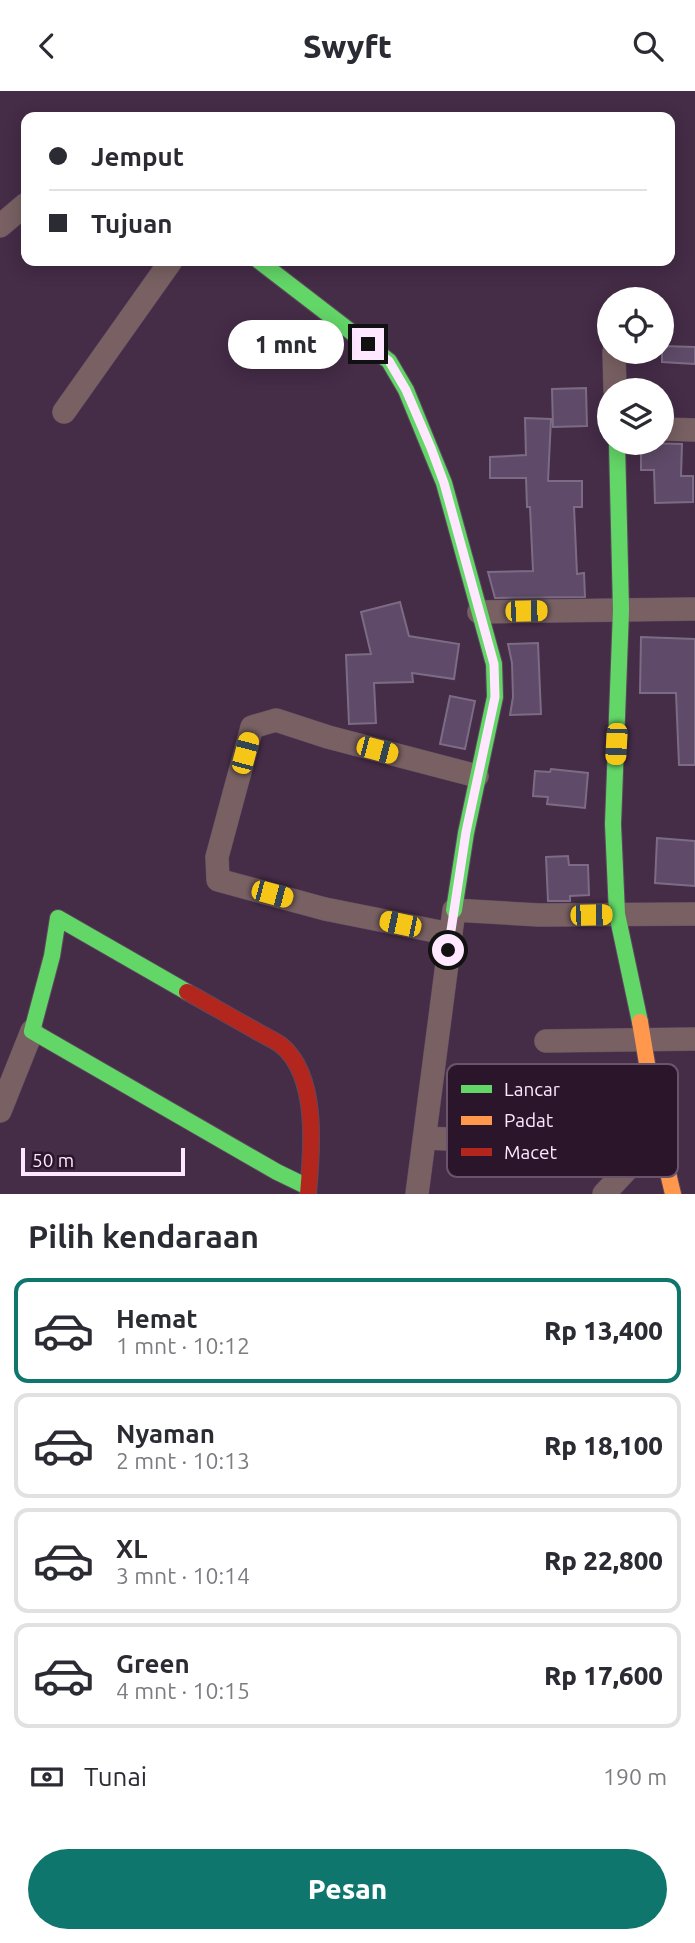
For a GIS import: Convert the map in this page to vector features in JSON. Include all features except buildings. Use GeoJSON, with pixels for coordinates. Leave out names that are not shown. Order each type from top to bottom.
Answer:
{"type":"FeatureCollection","features":[{"type":"Feature","properties":{"kind":"street"},"geometry":{"type":"LineString","coordinates":[[0,226],[21,208]]}},
{"type":"Feature","properties":{"kind":"street"},"geometry":{"type":"LineString","coordinates":[[64,412],[167,266]]}},
{"type":"Feature","properties":{"kind":"street"},"geometry":{"type":"LineString","coordinates":[[265,266],[389,361],[406,390],[444,483],[494,664],[495,697],[477,776],[450,934],[417,1194]]}},
{"type":"Feature","properties":{"kind":"street"},"geometry":{"type":"LineString","coordinates":[[674,429],[695,430]]}},
{"type":"Feature","properties":{"kind":"street"},"geometry":{"type":"LineString","coordinates":[[617,455],[621,610],[613,824],[617,914],[647,1064]]}},
{"type":"Feature","properties":{"kind":"street"},"geometry":{"type":"LineString","coordinates":[[479,612],[695,609]]}},
{"type":"Feature","properties":{"kind":"street"},"geometry":{"type":"LineString","coordinates":[[450,934],[325,909],[218,880],[217,857],[252,727],[276,720],[328,737],[477,776]]}},
{"type":"Feature","properties":{"kind":"street"},"geometry":{"type":"LineString","coordinates":[[454,910],[539,915],[695,914]]}},
{"type":"Feature","properties":{"kind":"street"},"geometry":{"type":"LineString","coordinates":[[0,1111],[32,1031],[52,955],[58,918],[282,1046],[293,1057],[305,1090],[310,1117],[308,1190],[32,1031]]}},
{"type":"Feature","properties":{"kind":"street"},"geometry":{"type":"LineString","coordinates":[[546,1041],[695,1039]]}},
{"type":"Feature","properties":{"kind":"street"},"geometry":{"type":"LineString","coordinates":[[425,1138],[447,1139]]}},
{"type":"Feature","properties":{"kind":"street"},"geometry":{"type":"LineString","coordinates":[[604,1194],[620,1177]]}},
{"type":"Feature","properties":{"kind":"traffic: fast"},"geometry":{"type":"LineString","coordinates":[[266,266],[389,361],[406,390],[444,483],[494,664],[495,697],[466,833],[454,910]]}},
{"type":"Feature","properties":{"kind":"traffic: fast"},"geometry":{"type":"LineString","coordinates":[[617,455],[621,610],[613,824],[617,914],[640,1022]]}},
{"type":"Feature","properties":{"kind":"traffic: fast"},"geometry":{"type":"LineString","coordinates":[[187,992],[58,918],[52,956],[32,1031],[277,1172],[308,1187]]}},
{"type":"Feature","properties":{"kind":"traffic: slow"},"geometry":{"type":"LineString","coordinates":[[640,1022],[647,1064]]}},
{"type":"Feature","properties":{"kind":"traffic: slow"},"geometry":{"type":"LineString","coordinates":[[669,1177],[673,1194]]}},
{"type":"Feature","properties":{"kind":"traffic: jam"},"geometry":{"type":"LineString","coordinates":[[187,992],[278,1043],[293,1059],[302,1075],[310,1115],[308,1194]]}},
{"type":"Feature","properties":{"kind":"route"},"geometry":{"type":"LineString","coordinates":[[368,344],[389,361],[406,390],[431,448],[444,483],[494,664],[495,697],[466,832],[448,950]]}}]}
